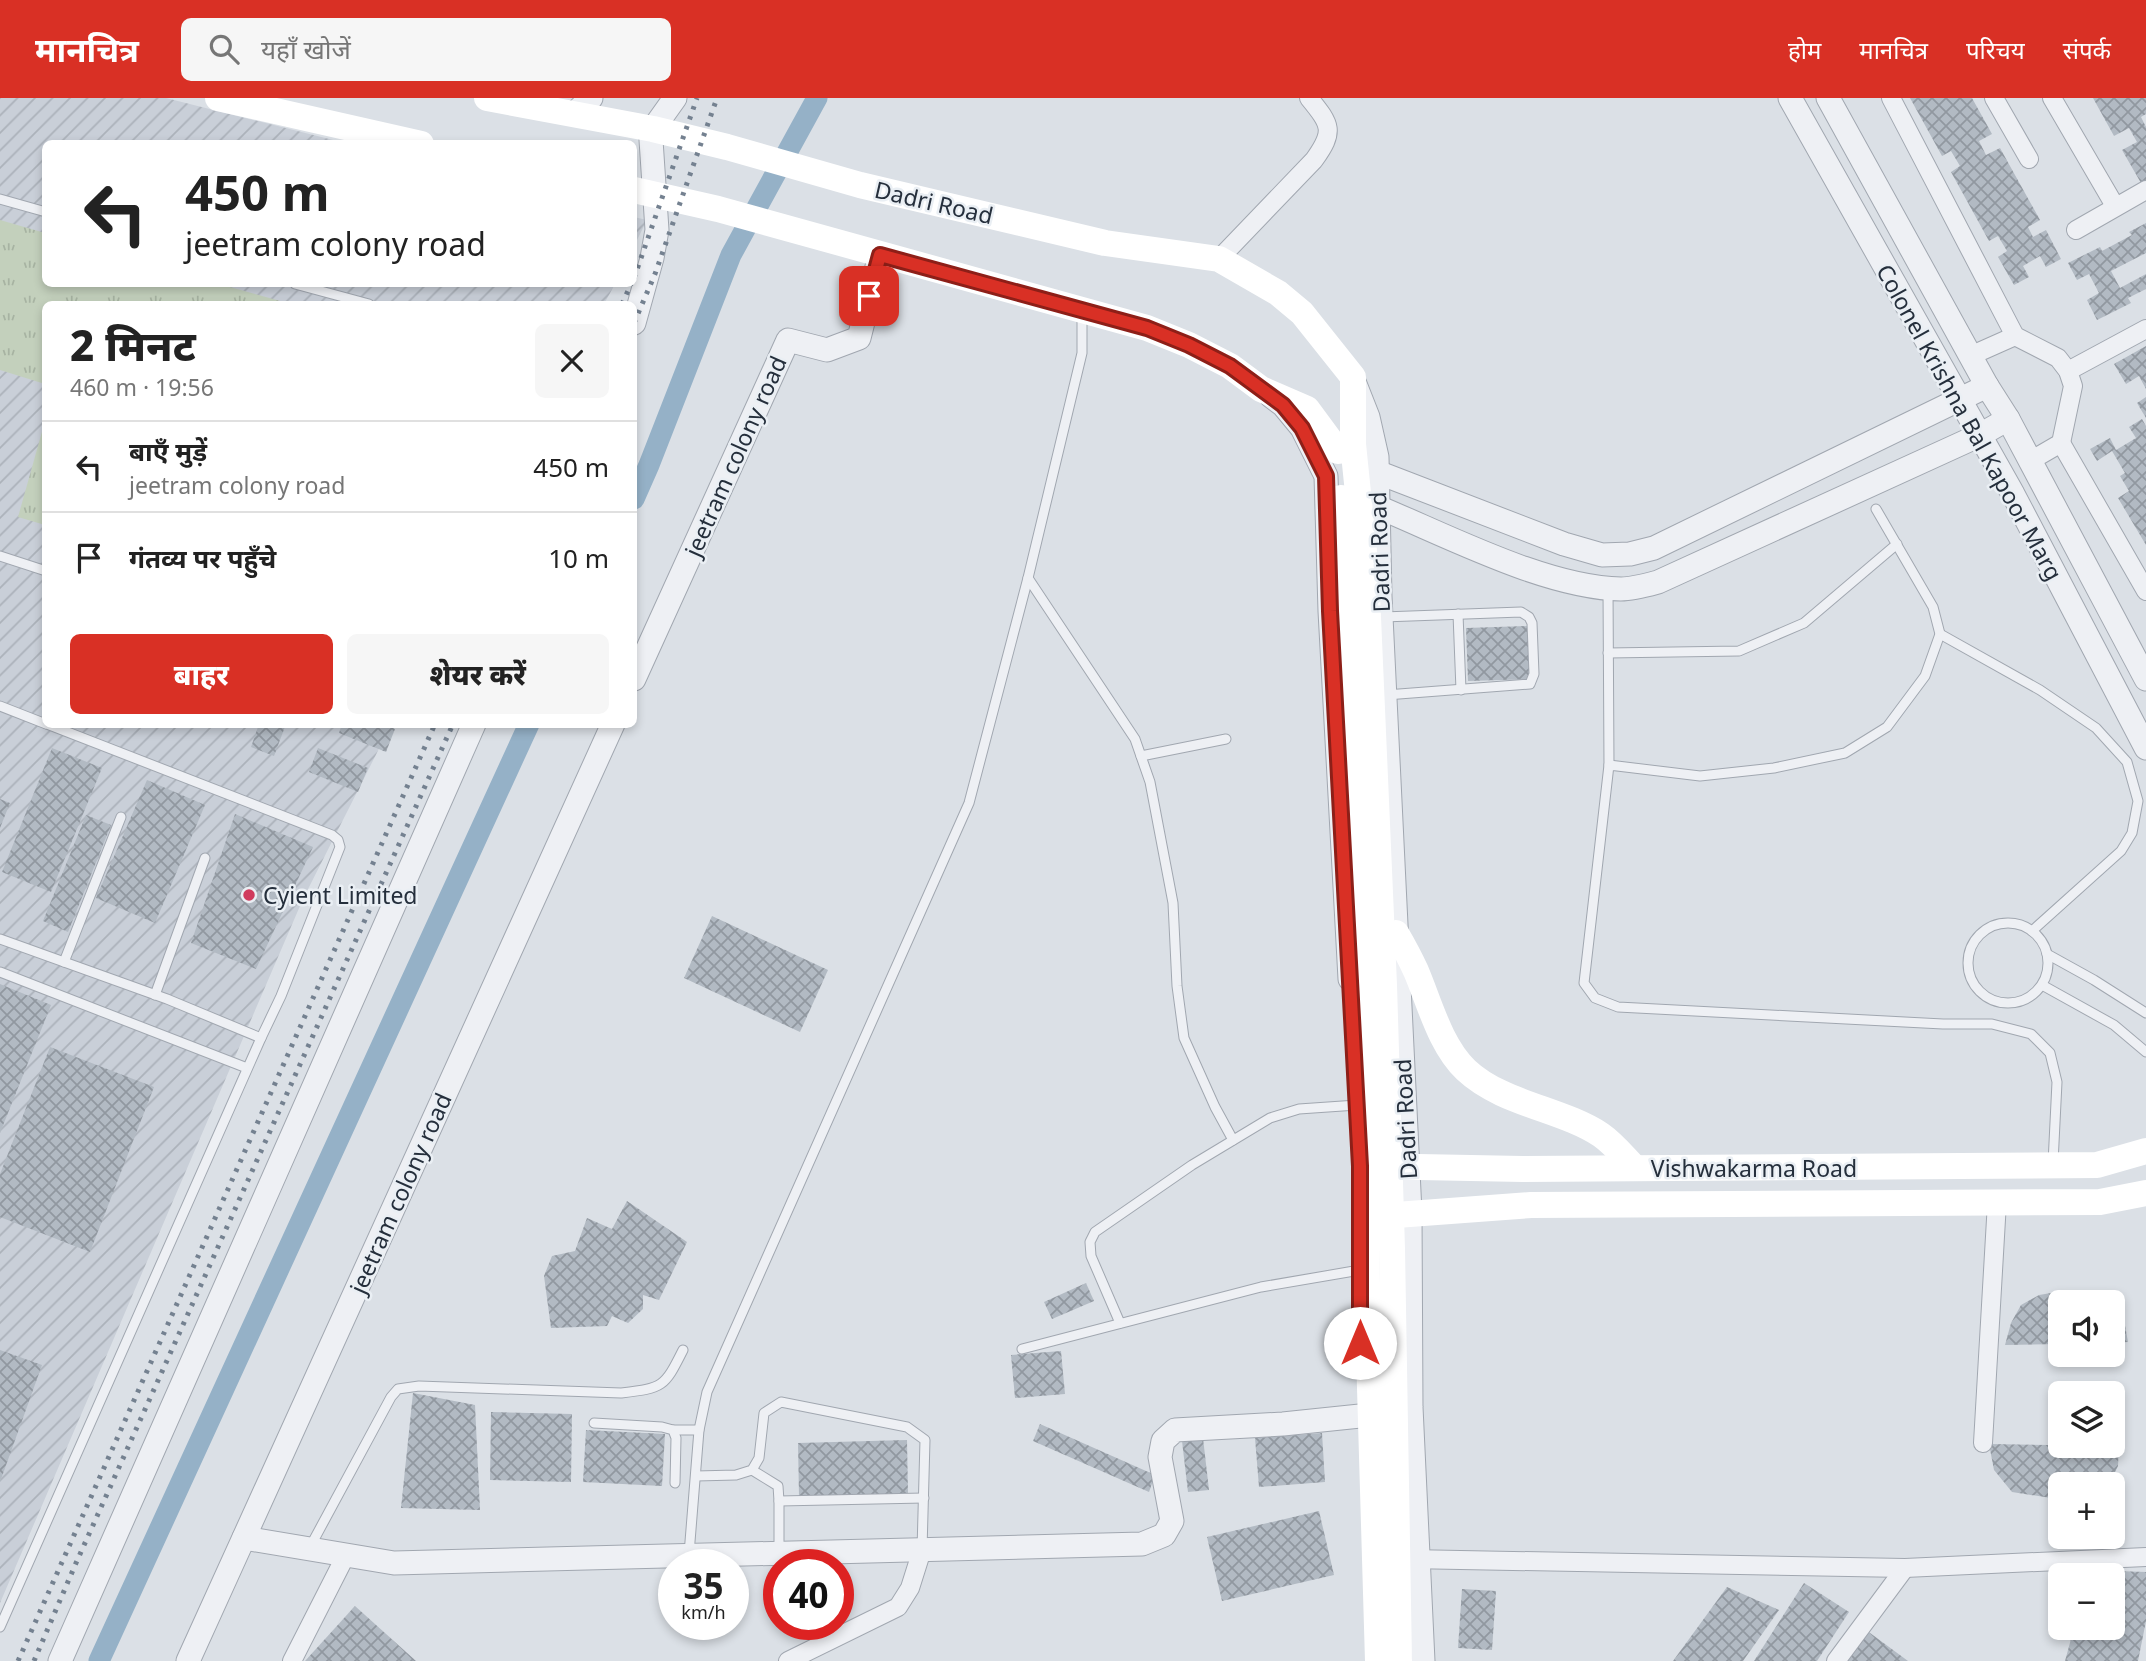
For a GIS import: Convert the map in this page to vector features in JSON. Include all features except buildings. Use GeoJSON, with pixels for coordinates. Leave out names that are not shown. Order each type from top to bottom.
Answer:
{"type":"FeatureCollection","features":[{"type":"Feature","properties":{"kind":"main road"},"geometry":{"type":"LineString","coordinates":[[218,98],[403,140]]}},
{"type":"Feature","properties":{"kind":"main road","name":"Dadri Road"},"geometry":{"type":"LineString","coordinates":[[487,98],[583,106],[653,129],[727,146],[860,185],[1105,243],[1219,259],[1278,293],[1302,313],[1353,377]]}},
{"type":"Feature","properties":{"kind":"main road","name":"Dadri Road"},"geometry":{"type":"LineString","coordinates":[[645,192],[718,209],[1147,328],[1230,366],[1261,388]]}},
{"type":"Feature","properties":{"kind":"main road"},"geometry":{"type":"LineString","coordinates":[[1353,377],[1345,447],[1347,576],[1359,809],[1367,1272],[1378,1661]]}},
{"type":"Feature","properties":{"kind":"main road"},"geometry":{"type":"LineString","coordinates":[[1261,388],[1307,409],[1345,447],[1366,571],[1384,985],[1392,1249],[1399,1661]]}},
{"type":"Feature","properties":{"kind":"main road"},"geometry":{"type":"LineString","coordinates":[[1396,933],[1415,969],[1440,1030],[1455,1058],[1465,1069],[1478,1080],[1501,1092],[1601,1135],[1635,1168]]}},
{"type":"Feature","properties":{"kind":"main road","name":"Vishwakarma Road"},"geometry":{"type":"LineString","coordinates":[[1360,1166],[1523,1169],[2053,1166],[2097,1165],[2146,1151]]}},
{"type":"Feature","properties":{"kind":"main road","name":"Vishwakarma Road"},"geometry":{"type":"LineString","coordinates":[[1359,1218],[1410,1212],[1531,1205],[2100,1202],[2146,1193]]}},
{"type":"Feature","properties":{"kind":"street"},"geometry":{"type":"LineString","coordinates":[[637,312],[657,230],[645,192],[653,129],[675,98]]}},
{"type":"Feature","properties":{"kind":"street"},"geometry":{"type":"LineString","coordinates":[[1219,259],[1314,160],[1326,144],[1329,133],[1326,119],[1309,98]]}},
{"type":"Feature","properties":{"kind":"street","name":"Colonel Krishna Bal Kapoor Marg"},"geometry":{"type":"LineString","coordinates":[[1790,98],[1980,435],[2146,748]]}},
{"type":"Feature","properties":{"kind":"street","name":"Colonel Krishna Bal Kapoor Marg"},"geometry":{"type":"LineString","coordinates":[[1828,98],[1970,356],[2008,419],[2146,680]]}},
{"type":"Feature","properties":{"kind":"street"},"geometry":{"type":"LineString","coordinates":[[1891,98],[2015,335],[2058,358],[2068,371],[2073,386],[2061,443],[2146,591]]}},
{"type":"Feature","properties":{"kind":"street"},"geometry":{"type":"LineString","coordinates":[[1994,98],[2029,159]]}},
{"type":"Feature","properties":{"kind":"street"},"geometry":{"type":"LineString","coordinates":[[2052,98],[2115,206]]}},
{"type":"Feature","properties":{"kind":"street"},"geometry":{"type":"LineString","coordinates":[[2076,230],[2146,190]]}},
{"type":"Feature","properties":{"kind":"street","name":"jeetram colony road"},"geometry":{"type":"LineString","coordinates":[[637,672],[788,340],[827,351],[859,338],[880,255]]}},
{"type":"Feature","properties":{"kind":"street"},"geometry":{"type":"LineString","coordinates":[[2068,371],[2146,329]]}},
{"type":"Feature","properties":{"kind":"street"},"geometry":{"type":"LineString","coordinates":[[1970,356],[2015,335]]}},
{"type":"Feature","properties":{"kind":"street","name":"Dadri Road"},"geometry":{"type":"LineString","coordinates":[[1353,377],[1368,417],[1377,457],[1381,617],[1410,1212],[1411,1407],[1423,1661]]}},
{"type":"Feature","properties":{"kind":"street"},"geometry":{"type":"LineString","coordinates":[[1326,476],[1377,472],[1564,544],[1602,555],[1630,554],[1654,548],[1987,386]]}},
{"type":"Feature","properties":{"kind":"street","name":"Dadri Road"},"geometry":{"type":"LineString","coordinates":[[1261,388],[1283,405],[1302,428],[1326,476],[1360,1166],[1360,1416],[1367,1661]]}},
{"type":"Feature","properties":{"kind":"street"},"geometry":{"type":"LineString","coordinates":[[1327,511],[1378,507],[1525,568],[1591,586],[1624,589],[1658,582],[1980,435],[2008,419]]}},
{"type":"Feature","properties":{"kind":"street"},"geometry":{"type":"LineString","coordinates":[[2030,461],[2061,443]]}},
{"type":"Feature","properties":{"kind":"street"},"geometry":{"type":"LineString","coordinates":[[60,1661],[472,728]]}},
{"type":"Feature","properties":{"kind":"street","name":"jeetram colony road"},"geometry":{"type":"LineString","coordinates":[[188,1661],[611,728]]}},
{"type":"Feature","properties":{"kind":"street"},"geometry":{"type":"LineString","coordinates":[[1983,1443],[1997,1202]]}},
{"type":"Feature","properties":{"kind":"street"},"geometry":{"type":"LineString","coordinates":[[854,1552],[1142,1544],[1164,1535],[1172,1521],[1160,1457],[1163,1441],[1175,1430],[1283,1424],[1360,1416]]}},
{"type":"Feature","properties":{"kind":"street"},"geometry":{"type":"LineString","coordinates":[[244,1538],[394,1563],[658,1557]]}},
{"type":"Feature","properties":{"kind":"street"},"geometry":{"type":"LineString","coordinates":[[788,1661],[898,1607],[910,1588],[922,1550]]}},
{"type":"Feature","properties":{"kind":"street"},"geometry":{"type":"LineString","coordinates":[[292,1661],[346,1555]]}},
{"type":"Feature","properties":{"kind":"street"},"geometry":{"type":"LineString","coordinates":[[1364,1563],[1417,1559],[1905,1567],[2146,1557]]}},
{"type":"Feature","properties":{"kind":"street"},"geometry":{"type":"LineString","coordinates":[[1836,1661],[1905,1567]]}},
{"type":"Feature","properties":{"kind":"lane"},"geometry":{"type":"LineString","coordinates":[[0,199],[42,211]]}},
{"type":"Feature","properties":{"kind":"lane"},"geometry":{"type":"LineString","coordinates":[[306,287],[358,301]]}},
{"type":"Feature","properties":{"kind":"lane"},"geometry":{"type":"LineString","coordinates":[[690,1549],[699,1430],[707,1392],[969,803],[1028,578],[1082,353],[1082,311]]}},
{"type":"Feature","properties":{"kind":"lane"},"geometry":{"type":"LineString","coordinates":[[1609,765],[1700,776],[1773,768],[1845,753],[1887,726],[1925,676],[1940,634],[1933,607],[1876,509]]}},
{"type":"Feature","properties":{"kind":"lane"},"geometry":{"type":"LineString","coordinates":[[1608,653],[1739,651],[1804,623],[1897,544]]}},
{"type":"Feature","properties":{"kind":"lane"},"geometry":{"type":"LineString","coordinates":[[0,556],[42,570]]}},
{"type":"Feature","properties":{"kind":"lane"},"geometry":{"type":"LineString","coordinates":[[1028,578],[1135,739],[1150,782],[1173,904],[1177,986],[1184,1038],[1233,1140]]}},
{"type":"Feature","properties":{"kind":"lane"},"geometry":{"type":"LineString","coordinates":[[1608,588],[1609,765],[1584,983],[1595,998],[1618,1007],[1943,1024],[1992,1024],[2031,1034],[2050,1053],[2057,1082],[2053,1166]]}},
{"type":"Feature","properties":{"kind":"lane"},"geometry":{"type":"LineString","coordinates":[[1381,617],[1521,612],[1529,617],[1534,674],[1530,684],[1385,695]]}},
{"type":"Feature","properties":{"kind":"lane"},"geometry":{"type":"LineString","coordinates":[[1458,614],[1461,690]]}},
{"type":"Feature","properties":{"kind":"lane"},"geometry":{"type":"LineString","coordinates":[[1940,634],[2051,698],[2095,728],[2127,762],[2138,801],[2132,833],[2121,851],[2032,931]]}},
{"type":"Feature","properties":{"kind":"lane"},"geometry":{"type":"LineString","coordinates":[[0,706],[42,722]]}},
{"type":"Feature","properties":{"kind":"lane"},"geometry":{"type":"LineString","coordinates":[[0,1627],[5,1607],[281,996],[340,847],[338,840],[332,835],[56,728]]}},
{"type":"Feature","properties":{"kind":"lane"},"geometry":{"type":"LineString","coordinates":[[1141,756],[1226,739]]}},
{"type":"Feature","properties":{"kind":"lane"},"geometry":{"type":"LineString","coordinates":[[64,962],[121,817]]}},
{"type":"Feature","properties":{"kind":"lane"},"geometry":{"type":"LineString","coordinates":[[155,995],[205,858]]}},
{"type":"Feature","properties":{"kind":"lane"},"geometry":{"type":"LineString","coordinates":[[2006,923],[2020,925],[2032,931],[2042,941],[2049,964],[2042,985],[2033,995],[2021,1002],[1994,1001],[1983,994],[1974,984],[1969,971],[1968,958],[1972,945],[1992,926],[2006,923]]}},
{"type":"Feature","properties":{"kind":"lane"},"geometry":{"type":"LineString","coordinates":[[0,939],[155,995],[261,1038]]}},
{"type":"Feature","properties":{"kind":"lane"},"geometry":{"type":"LineString","coordinates":[[2047,954],[2146,1013]]}},
{"type":"Feature","properties":{"kind":"lane"},"geometry":{"type":"LineString","coordinates":[[0,972],[247,1068]]}},
{"type":"Feature","properties":{"kind":"lane"},"geometry":{"type":"LineString","coordinates":[[2042,985],[2114,1026],[2146,1052]]}},
{"type":"Feature","properties":{"kind":"lane"},"geometry":{"type":"LineString","coordinates":[[1120,1323],[1091,1256],[1090,1242],[1095,1232],[1192,1165],[1270,1118],[1299,1109],[1357,1105]]}},
{"type":"Feature","properties":{"kind":"lane"},"geometry":{"type":"LineString","coordinates":[[1022,1349],[1261,1287],[1360,1270]]}},
{"type":"Feature","properties":{"kind":"lane"},"geometry":{"type":"LineString","coordinates":[[309,1549],[391,1397],[398,1389],[419,1387],[621,1393],[654,1389],[668,1379],[683,1350]]}},
{"type":"Feature","properties":{"kind":"lane"},"geometry":{"type":"LineString","coordinates":[[696,1476],[736,1475],[752,1470],[759,1458],[764,1413],[781,1402],[906,1427],[925,1440],[922,1550]]}},
{"type":"Feature","properties":{"kind":"lane"},"geometry":{"type":"LineString","coordinates":[[594,1423],[699,1430]]}},
{"type":"Feature","properties":{"kind":"lane"},"geometry":{"type":"LineString","coordinates":[[673,1430],[676,1438],[675,1483]]}},
{"type":"Feature","properties":{"kind":"lane"},"geometry":{"type":"LineString","coordinates":[[752,1470],[778,1486],[779,1549]]}},
{"type":"Feature","properties":{"kind":"lane"},"geometry":{"type":"LineString","coordinates":[[779,1501],[924,1498]]}},
{"type":"Feature","properties":{"kind":"shaded area"},"geometry":{"type":"Polygon","coordinates":[[[0,98],[166,98],[333,140],[42,140],[42,287],[613,287],[606,301],[42,301],[42,728],[389,728],[303,899],[0,1603],[0,98]]]}},
{"type":"Feature","properties":{"kind":"shaded area"},"geometry":{"type":"Polygon","coordinates":[[[637,218],[647,220],[637,240],[637,218]]]}},
{"type":"Feature","properties":{"kind":"green space"},"geometry":{"type":"Polygon","coordinates":[[[0,220],[42,232],[42,287],[230,287],[280,301],[42,301],[42,383],[0,370],[0,220]]]}},
{"type":"Feature","properties":{"kind":"green space"},"geometry":{"type":"Polygon","coordinates":[[[42,432],[42,524],[18,517],[42,432]]]}},
{"type":"Feature","properties":{"kind":"waterway"},"geometry":{"type":"LineString","coordinates":[[637,492],[731,255],[817,98]]}},
{"type":"Feature","properties":{"kind":"waterway"},"geometry":{"type":"LineString","coordinates":[[99,1661],[527,728]]}},
{"type":"Feature","properties":{"kind":"railway"},"geometry":{"type":"LineString","coordinates":[[637,269],[697,98]]}},
{"type":"Feature","properties":{"kind":"railway"},"geometry":{"type":"LineString","coordinates":[[637,316],[655,274],[717,98]]}},
{"type":"Feature","properties":{"kind":"railway"},"geometry":{"type":"LineString","coordinates":[[623,301],[630,287]]}},
{"type":"Feature","properties":{"kind":"railway"},"geometry":{"type":"LineString","coordinates":[[18,1661],[433,728]]}},
{"type":"Feature","properties":{"kind":"railway"},"geometry":{"type":"LineString","coordinates":[[34,1661],[451,728]]}},
{"type":"Feature","properties":{"kind":"place","name":"Cyient Limited"},"geometry":{"type":"Point","coordinates":[249,895]}},
{"type":"Feature","properties":{"kind":"route"},"geometry":{"type":"LineString","coordinates":[[869,296],[880,255],[1147,328],[1230,366],[1283,405],[1302,428],[1326,476],[1330,611],[1360,1166],[1360,1343]]}}]}
